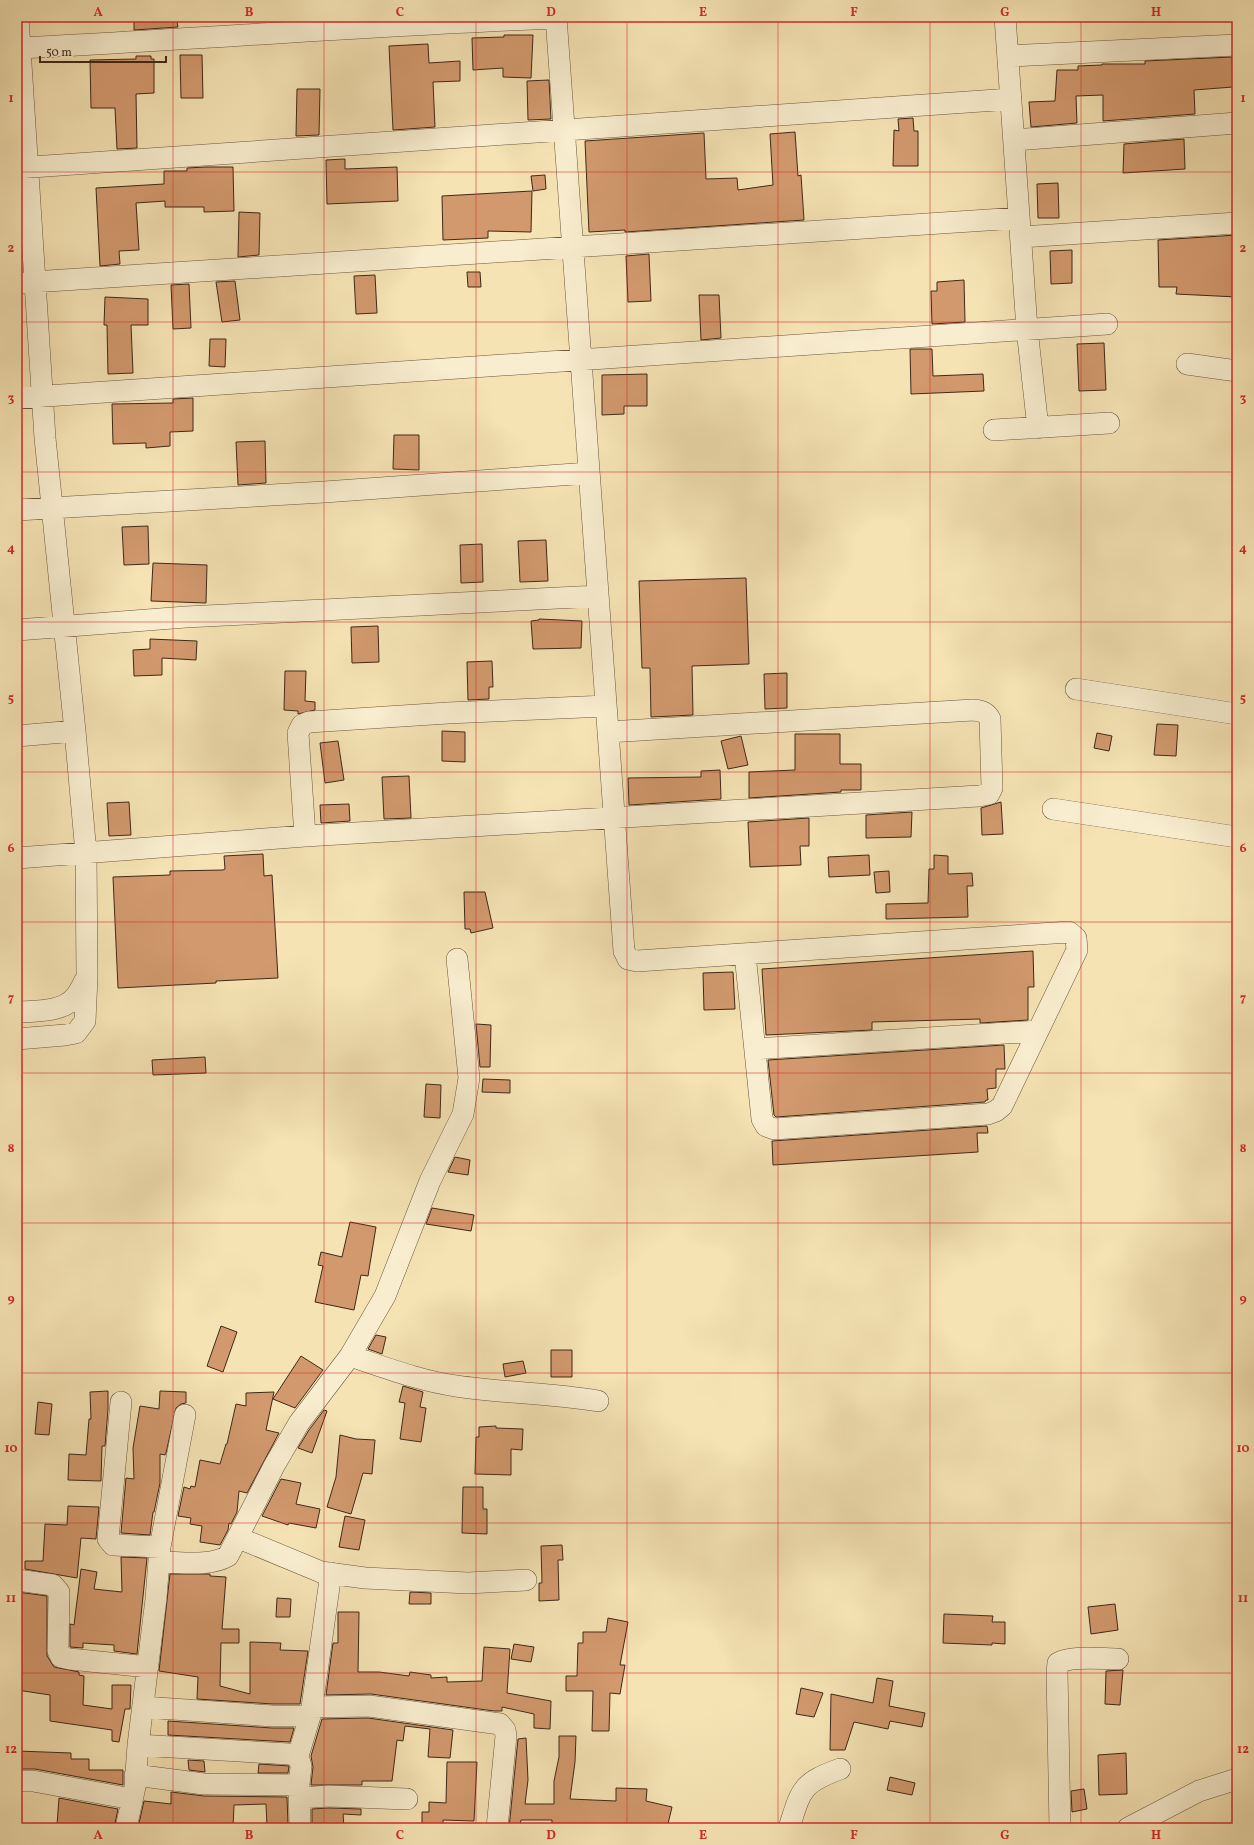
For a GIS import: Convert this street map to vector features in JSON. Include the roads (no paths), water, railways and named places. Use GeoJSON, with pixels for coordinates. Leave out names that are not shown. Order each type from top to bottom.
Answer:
{"type":"FeatureCollection","features":[{"type":"Feature","properties":{"kind":"street"},"geometry":{"type":"LineString","coordinates":[[17,1038],[76,1033],[85,1021],[86,977],[86,853],[42,397],[26,282],[18,17]]}},
{"type":"Feature","properties":{"kind":"street"},"geometry":{"type":"LineString","coordinates":[[20,48],[177,40],[426,23],[556,17],[624,951],[628,959],[637,961],[1069,932],[1076,938],[1077,950],[1002,1106],[996,1111],[988,1114],[774,1130],[766,1126],[762,1119],[745,954]]}},
{"type":"Feature","properties":{"kind":"street"},"geometry":{"type":"LineString","coordinates":[[1005,17],[1027,329],[1038,428]]}},
{"type":"Feature","properties":{"kind":"street"},"geometry":{"type":"LineString","coordinates":[[1008,56],[1237,45]]}},
{"type":"Feature","properties":{"kind":"street"},"geometry":{"type":"LineString","coordinates":[[22,168],[1011,99]]}},
{"type":"Feature","properties":{"kind":"street"},"geometry":{"type":"LineString","coordinates":[[1014,140],[1237,123]]}},
{"type":"Feature","properties":{"kind":"street"},"geometry":{"type":"LineString","coordinates":[[26,282],[573,247],[1020,228],[1237,223]]}},
{"type":"Feature","properties":{"kind":"street"},"geometry":{"type":"LineString","coordinates":[[17,398],[1107,324]]}},
{"type":"Feature","properties":{"kind":"street"},"geometry":{"type":"LineString","coordinates":[[1187,364],[1237,371]]}},
{"type":"Feature","properties":{"kind":"street"},"geometry":{"type":"LineString","coordinates":[[994,430],[1109,423]]}},
{"type":"Feature","properties":{"kind":"street"},"geometry":{"type":"LineString","coordinates":[[17,510],[317,492],[589,473]]}},
{"type":"Feature","properties":{"kind":"street"},"geometry":{"type":"LineString","coordinates":[[17,630],[64,628],[194,616],[598,596]]}},
{"type":"Feature","properties":{"kind":"street"},"geometry":{"type":"LineString","coordinates":[[1076,689],[1237,714]]}},
{"type":"Feature","properties":{"kind":"street"},"geometry":{"type":"LineString","coordinates":[[305,836],[298,733],[302,725],[309,722],[448,713],[606,706]]}},
{"type":"Feature","properties":{"kind":"street"},"geometry":{"type":"LineString","coordinates":[[17,858],[305,836],[989,794],[992,788],[990,719],[987,714],[973,710],[608,732]]}},
{"type":"Feature","properties":{"kind":"street"},"geometry":{"type":"LineString","coordinates":[[17,736],[75,731]]}},
{"type":"Feature","properties":{"kind":"street"},"geometry":{"type":"LineString","coordinates":[[1054,809],[1237,837]]}},
{"type":"Feature","properties":{"kind":"street"},"geometry":{"type":"LineString","coordinates":[[121,1402],[108,1539],[113,1545],[159,1555],[220,1560],[228,1556],[239,1538],[270,1473],[299,1423],[350,1356],[385,1296],[430,1182],[463,1114],[469,1078],[456,960]]}},
{"type":"Feature","properties":{"kind":"street"},"geometry":{"type":"LineString","coordinates":[[17,1012],[49,1010],[60,1007],[76,997],[86,977]]}},
{"type":"Feature","properties":{"kind":"street"},"geometry":{"type":"LineString","coordinates":[[755,1049],[1038,1031]]}},
{"type":"Feature","properties":{"kind":"street"},"geometry":{"type":"LineString","coordinates":[[350,1356],[411,1375],[455,1386],[553,1394],[598,1401]]}},
{"type":"Feature","properties":{"kind":"street"},"geometry":{"type":"LineString","coordinates":[[126,1828],[135,1775],[148,1667],[159,1555],[185,1415]]}},
{"type":"Feature","properties":{"kind":"street"},"geometry":{"type":"LineString","coordinates":[[239,1538],[321,1572],[365,1578],[468,1584],[526,1580]]}},
{"type":"Feature","properties":{"kind":"street"},"geometry":{"type":"LineString","coordinates":[[300,1828],[299,1791],[301,1766],[298,1756],[311,1711],[330,1573]]}},
{"type":"Feature","properties":{"kind":"street"},"geometry":{"type":"LineString","coordinates":[[17,1580],[53,1585],[59,1592],[58,1651],[62,1657],[148,1667]]}},
{"type":"Feature","properties":{"kind":"street"},"geometry":{"type":"LineString","coordinates":[[1060,1828],[1056,1672],[1058,1663],[1064,1660],[1076,1659],[1118,1659]]}},
{"type":"Feature","properties":{"kind":"street"},"geometry":{"type":"LineString","coordinates":[[143,1707],[273,1716],[369,1706],[500,1724],[505,1730],[506,1736],[497,1828]]}},
{"type":"Feature","properties":{"kind":"street"},"geometry":{"type":"LineString","coordinates":[[138,1745],[289,1754],[298,1756]]}},
{"type":"Feature","properties":{"kind":"street"},"geometry":{"type":"LineString","coordinates":[[790,1828],[798,1801],[805,1788],[817,1778],[840,1769]]}},
{"type":"Feature","properties":{"kind":"street"},"geometry":{"type":"LineString","coordinates":[[135,1775],[204,1784],[299,1791],[329,1796],[407,1799]]}},
{"type":"Feature","properties":{"kind":"street"},"geometry":{"type":"LineString","coordinates":[[1128,1828],[1199,1791],[1237,1779]]}},
{"type":"Feature","properties":{"kind":"street"},"geometry":{"type":"LineString","coordinates":[[17,1781],[33,1781],[132,1799]]}}]}
